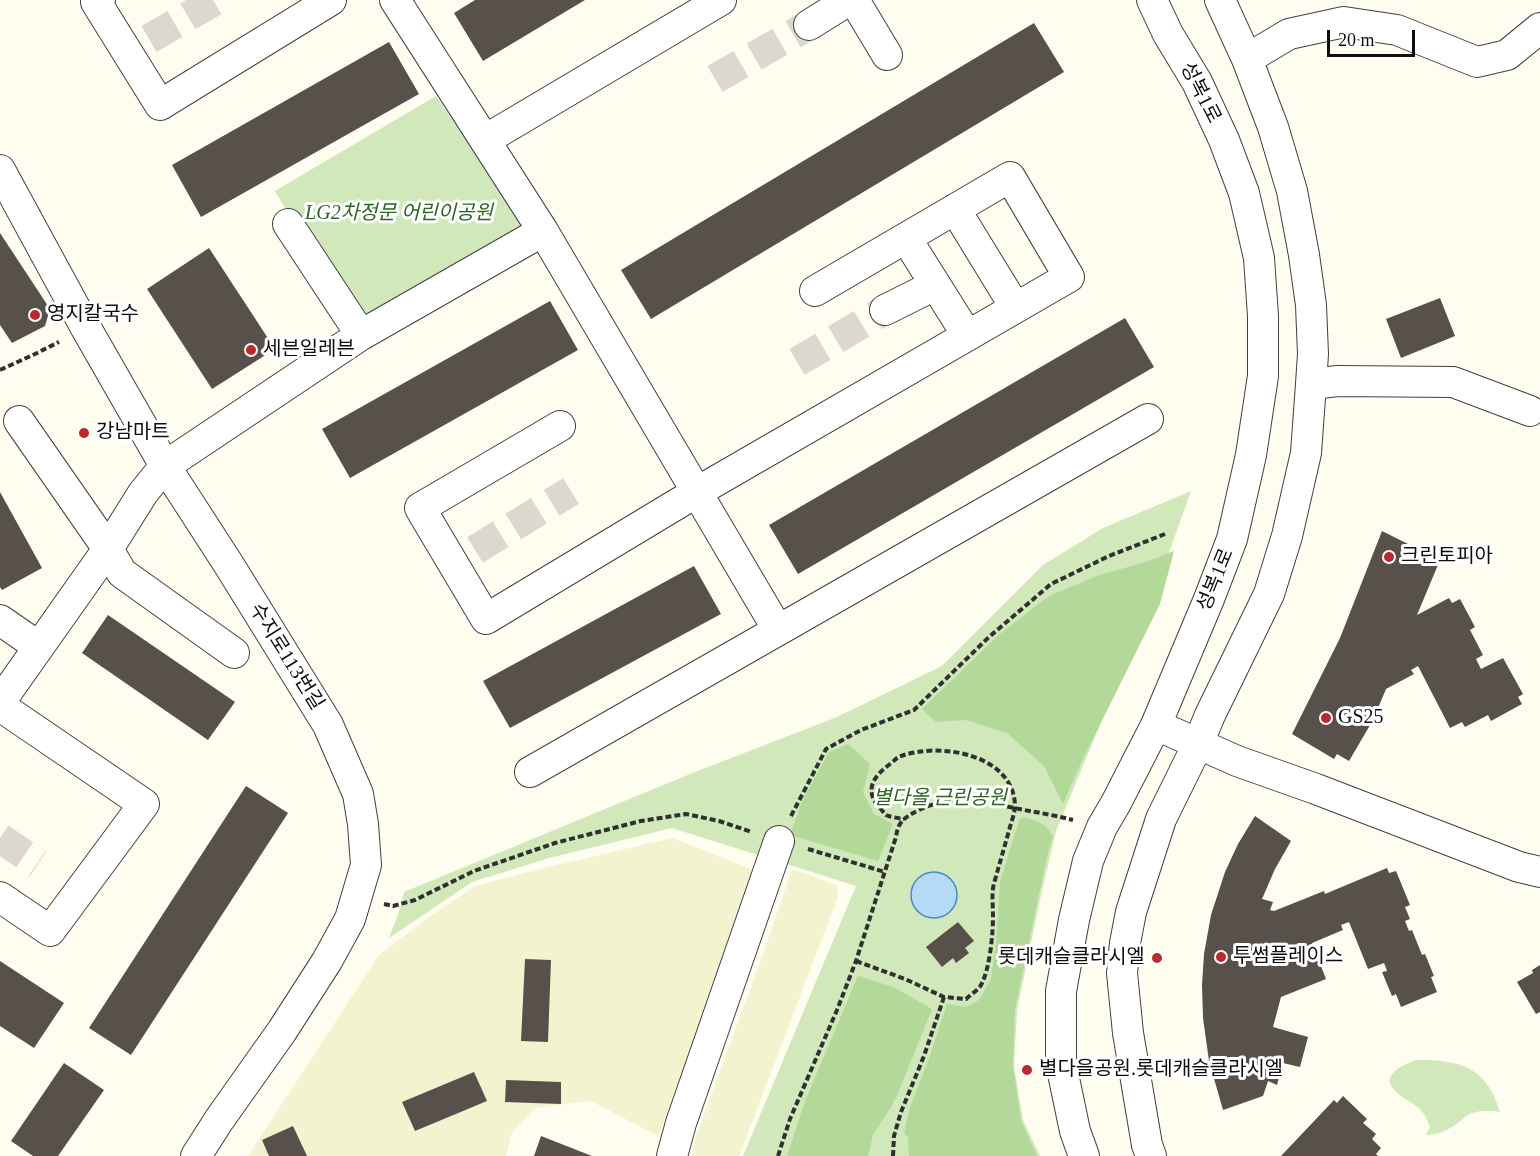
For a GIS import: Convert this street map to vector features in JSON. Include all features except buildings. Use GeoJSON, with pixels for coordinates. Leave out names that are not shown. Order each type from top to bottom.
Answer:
{"type":"FeatureCollection","features":[{"type":"Feature","properties":{"kind":"street"},"geometry":{"type":"LineString","coordinates":[[100,0],[96,2],[139,46],[160,105],[331,0]]}},
{"type":"Feature","properties":{"kind":"street"},"geometry":{"type":"LineString","coordinates":[[395,0],[543,231],[778,630]]}},
{"type":"Feature","properties":{"kind":"street"},"geometry":{"type":"LineString","coordinates":[[485,140],[721,0]]}},
{"type":"Feature","properties":{"kind":"street"},"geometry":{"type":"LineString","coordinates":[[808,25],[849,0]]}},
{"type":"Feature","properties":{"kind":"street"},"geometry":{"type":"LineString","coordinates":[[854,0],[887,56]]}},
{"type":"Feature","properties":{"kind":"street","name":"성복1로"},"geometry":{"type":"LineString","coordinates":[[1084,1156],[1075,1131],[1061,1064],[1061,991],[1074,920],[1088,861],[1102,827],[1156,725],[1232,539],[1251,455],[1263,376],[1263,316],[1259,258],[1244,193],[1224,140],[1197,82],[1168,34],[1152,0]]}},
{"type":"Feature","properties":{"kind":"street"},"geometry":{"type":"LineString","coordinates":[[1151,1156],[1128,1033],[1122,973],[1131,912],[1161,819],[1269,594],[1287,536],[1306,453],[1313,354],[1311,305],[1292,191],[1273,127],[1247,59],[1220,0]]}},
{"type":"Feature","properties":{"kind":"street"},"geometry":{"type":"LineString","coordinates":[[1247,59],[1289,34],[1344,22],[1397,30],[1477,62],[1507,56],[1540,28]]}},
{"type":"Feature","properties":{"kind":"street","name":"수지로113번길"},"geometry":{"type":"LineString","coordinates":[[0,170],[86,328],[165,466],[328,725],[358,794],[366,865],[350,919],[327,961],[282,1031],[196,1156]]}},
{"type":"Feature","properties":{"kind":"street"},"geometry":{"type":"LineString","coordinates":[[560,426],[420,508],[464,557],[486,619],[697,492],[1069,277],[1010,177],[815,291]]}},
{"type":"Feature","properties":{"kind":"street"},"geometry":{"type":"LineString","coordinates":[[955,209],[1015,308]]}},
{"type":"Feature","properties":{"kind":"street"},"geometry":{"type":"LineString","coordinates":[[288,224],[361,335]]}},
{"type":"Feature","properties":{"kind":"street"},"geometry":{"type":"LineString","coordinates":[[0,897],[50,931],[144,804],[0,704],[108,549],[143,493],[165,466],[361,335],[543,231]]}},
{"type":"Feature","properties":{"kind":"street"},"geometry":{"type":"LineString","coordinates":[[906,238],[967,335]]}},
{"type":"Feature","properties":{"kind":"street"},"geometry":{"type":"LineString","coordinates":[[885,310],[935,285]]}},
{"type":"Feature","properties":{"kind":"street"},"geometry":{"type":"LineString","coordinates":[[1311,384],[1338,381],[1453,382],[1530,411]]}},
{"type":"Feature","properties":{"kind":"street"},"geometry":{"type":"LineString","coordinates":[[530,772],[1148,418]]}},
{"type":"Feature","properties":{"kind":"street"},"geometry":{"type":"LineString","coordinates":[[19,421],[108,549],[122,573],[234,654]]}},
{"type":"Feature","properties":{"kind":"street"},"geometry":{"type":"LineString","coordinates":[[0,620],[39,647]]}},
{"type":"Feature","properties":{"kind":"street"},"geometry":{"type":"LineString","coordinates":[[1156,725],[1237,761],[1519,867],[1540,872]]}},
{"type":"Feature","properties":{"kind":"street"},"geometry":{"type":"LineString","coordinates":[[672,1156],[681,1123],[779,841]]}},
{"type":"Feature","properties":{"kind":"path"},"geometry":{"type":"LineString","coordinates":[[0,370],[86,328]]}},
{"type":"Feature","properties":{"kind":"path"},"geometry":{"type":"LineString","coordinates":[[779,841],[826,749],[861,730],[914,710],[989,637],[1051,584],[1109,556],[1165,534]]}},
{"type":"Feature","properties":{"kind":"path"},"geometry":{"type":"LineString","coordinates":[[856,961],[905,979],[944,997],[966,999],[982,985],[989,959],[993,927],[993,887],[1016,808],[1014,792],[1003,775],[981,759],[969,754],[955,751],[927,751],[900,756],[881,770],[874,778],[871,787],[876,804],[886,814],[904,819]]}},
{"type":"Feature","properties":{"kind":"path"},"geometry":{"type":"LineString","coordinates":[[778,1156],[790,1119],[856,961],[897,828],[904,819],[928,806],[961,800],[989,802],[1046,814]]}},
{"type":"Feature","properties":{"kind":"path"},"geometry":{"type":"LineString","coordinates":[[356,900],[393,906],[415,900],[474,871],[555,843],[641,821],[686,814],[719,821],[885,872]]}},
{"type":"Feature","properties":{"kind":"path"},"geometry":{"type":"LineString","coordinates":[[893,1156],[894,1136],[901,1112],[924,1056],[944,997]]}},
{"type":"Feature","properties":{"kind":"green space","name":"LG2차정문 어린이공원"},"geometry":{"type":"Polygon","coordinates":[[[436,96],[529,232],[361,335],[275,191],[436,96]]]}},
{"type":"Feature","properties":{"kind":"green space","name":"별다올 근린공원"},"geometry":{"type":"Polygon","coordinates":[[[1191,491],[1156,589],[1056,831],[1041,895],[1017,1010],[1014,1066],[1023,1120],[1040,1156],[743,1156],[856,886],[672,828],[549,858],[472,882],[389,938],[404,892],[690,774],[837,717],[942,666],[1043,565],[1103,528],[1191,491]]]}},
{"type":"Feature","properties":{"kind":"green space"},"geometry":{"type":"Polygon","coordinates":[[[1174,551],[1160,604],[1063,804],[1044,766],[1007,733],[966,720],[936,722],[922,709],[1001,633],[1049,596],[1099,575],[1146,562],[1174,551]]]}},
{"type":"Feature","properties":{"kind":"green space"},"geometry":{"type":"Polygon","coordinates":[[[848,744],[870,764],[863,792],[874,814],[893,824],[878,861],[790,835],[803,799],[829,752],[848,744]]]}},
{"type":"Feature","properties":{"kind":"green space"},"geometry":{"type":"Polygon","coordinates":[[[1022,817],[1044,825],[1053,837],[1015,1009],[1013,1066],[1021,1120],[1037,1156],[909,1156],[908,1136],[904,1134],[910,1107],[947,1004],[966,1007],[979,1000],[991,979],[1000,881],[1022,817]]]}},
{"type":"Feature","properties":{"kind":"green space"},"geometry":{"type":"Polygon","coordinates":[[[672,838],[759,872],[658,1136],[591,1101],[535,1108],[512,1132],[506,1156],[248,1156],[379,955],[425,920],[475,886],[672,838]]]}},
{"type":"Feature","properties":{"kind":"green space"},"geometry":{"type":"Polygon","coordinates":[[[792,869],[837,885],[838,897],[739,1156],[692,1156],[695,1139],[792,869]]]}},
{"type":"Feature","properties":{"kind":"green space"},"geometry":{"type":"Polygon","coordinates":[[[858,976],[893,987],[932,1009],[898,1093],[873,1135],[868,1156],[787,1156],[805,1101],[858,976]]]}},
{"type":"Feature","properties":{"kind":"green space"},"geometry":{"type":"Polygon","coordinates":[[[1416,1060],[1458,1064],[1479,1075],[1487,1084],[1500,1112],[1473,1113],[1447,1130],[1426,1135],[1430,1127],[1424,1114],[1400,1095],[1389,1081],[1396,1070],[1416,1060]]]}},
{"type":"Feature","properties":{"kind":"water"},"geometry":{"type":"Polygon","coordinates":[[[934,872],[950,879],[957,895],[950,911],[934,918],[918,911],[911,895],[918,879],[934,872]]]}},
{"type":"Feature","properties":{"kind":"tunnel"},"geometry":{"type":"LineString","coordinates":[[149,39],[216,0]]}},
{"type":"Feature","properties":{"kind":"tunnel"},"geometry":{"type":"LineString","coordinates":[[715,79],[809,25]]}},
{"type":"Feature","properties":{"kind":"tunnel"},"geometry":{"type":"LineString","coordinates":[[797,362],[885,310]]}},
{"type":"Feature","properties":{"kind":"tunnel"},"geometry":{"type":"LineString","coordinates":[[475,550],[571,491]]}},
{"type":"Feature","properties":{"kind":"tunnel"},"geometry":{"type":"LineString","coordinates":[[0,838],[38,864]]}},
{"type":"Feature","properties":{"kind":"place","name":"영지칼국수"},"geometry":{"type":"Point","coordinates":[35,315]}},
{"type":"Feature","properties":{"kind":"place","name":"세븐일레븐"},"geometry":{"type":"Point","coordinates":[251,350]}},
{"type":"Feature","properties":{"kind":"place","name":"강남마트"},"geometry":{"type":"Point","coordinates":[84,433]}},
{"type":"Feature","properties":{"kind":"place","name":"크린토피아"},"geometry":{"type":"Point","coordinates":[1389,557]}},
{"type":"Feature","properties":{"kind":"place","name":"GS25"},"geometry":{"type":"Point","coordinates":[1326,718]}},
{"type":"Feature","properties":{"kind":"place","name":"투썸플레이스"},"geometry":{"type":"Point","coordinates":[1221,957]}},
{"type":"Feature","properties":{"kind":"place","name":"롯데캐슬클라시엘"},"geometry":{"type":"Point","coordinates":[1157,958]}},
{"type":"Feature","properties":{"kind":"place","name":"별다을공원.롯데캐슬클라시엘"},"geometry":{"type":"Point","coordinates":[1027,1070]}}]}
